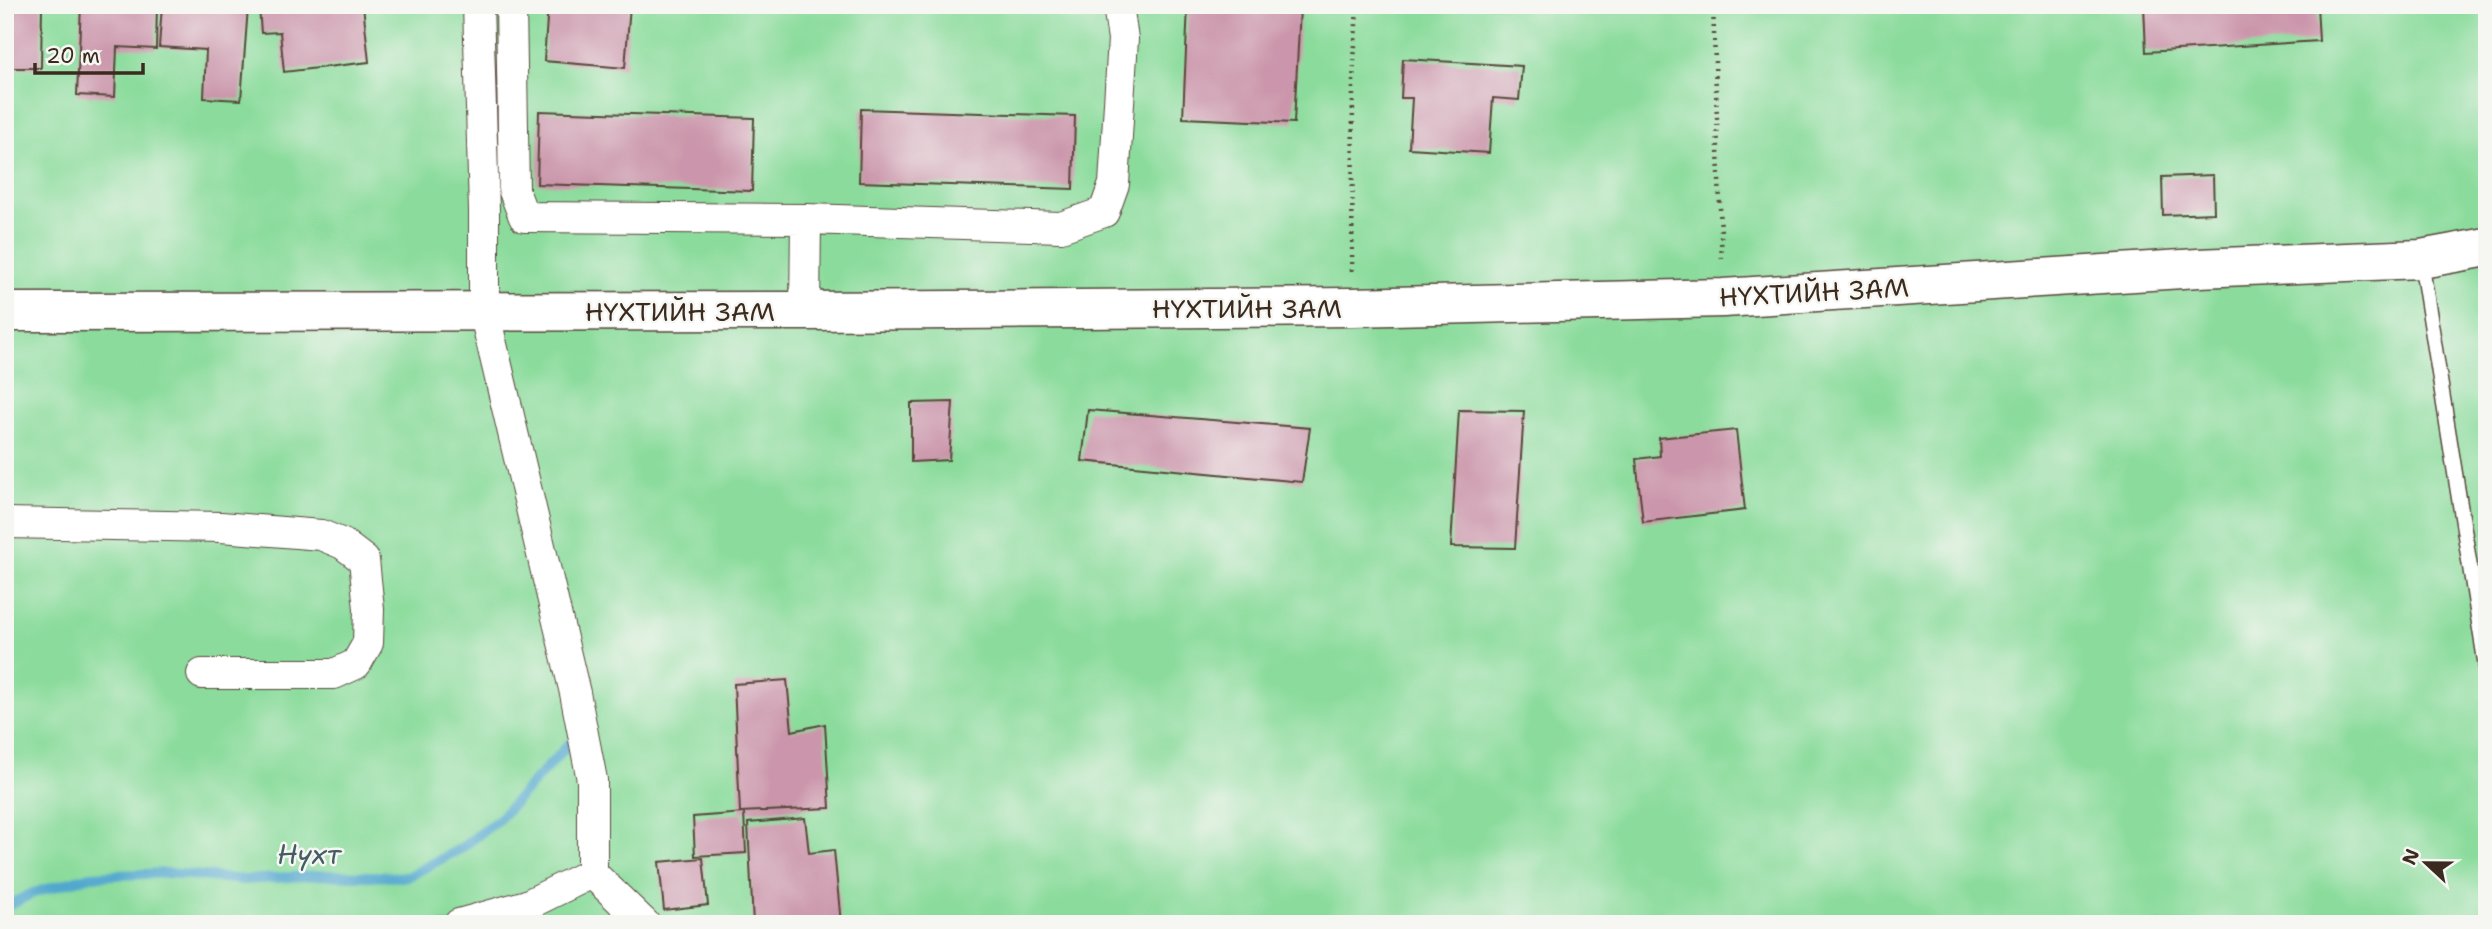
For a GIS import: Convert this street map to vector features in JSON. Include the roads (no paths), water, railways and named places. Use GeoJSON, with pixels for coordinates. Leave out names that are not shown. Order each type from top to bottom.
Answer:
{"type":"FeatureCollection","features":[{"type":"Feature","properties":{"kind":"street"},"geometry":{"type":"LineString","coordinates":[[478,5],[484,311],[575,693],[592,780],[592,873],[645,924]]}},
{"type":"Feature","properties":{"kind":"street"},"geometry":{"type":"LineString","coordinates":[[511,5],[514,191],[524,217],[806,219],[1061,227],[1104,212],[1114,184],[1123,39],[1118,5]]}},
{"type":"Feature","properties":{"kind":"street"},"geometry":{"type":"LineString","coordinates":[[805,311],[806,219]]}},
{"type":"Feature","properties":{"kind":"street","name":"НҮХТИЙН ЗАМ"},"geometry":{"type":"LineString","coordinates":[[5,312],[1352,307],[1723,298],[2198,268],[2421,259],[2487,247]]}},
{"type":"Feature","properties":{"kind":"street"},"geometry":{"type":"LineString","coordinates":[[5,523],[221,527],[321,535],[343,544],[363,560],[369,609],[368,643],[355,664],[334,674],[202,674]]}},
{"type":"Feature","properties":{"kind":"street"},"geometry":{"type":"LineString","coordinates":[[459,924],[527,905],[592,873]]}},
{"type":"Feature","properties":{"kind":"lane"},"geometry":{"type":"LineString","coordinates":[[2421,259],[2487,673]]}},
{"type":"Feature","properties":{"kind":"waterway","name":"Нүхт"},"geometry":{"type":"LineString","coordinates":[[5,907],[33,893],[91,876],[169,873],[245,880],[321,875],[407,877],[460,849],[499,819],[569,744]]}}]}
